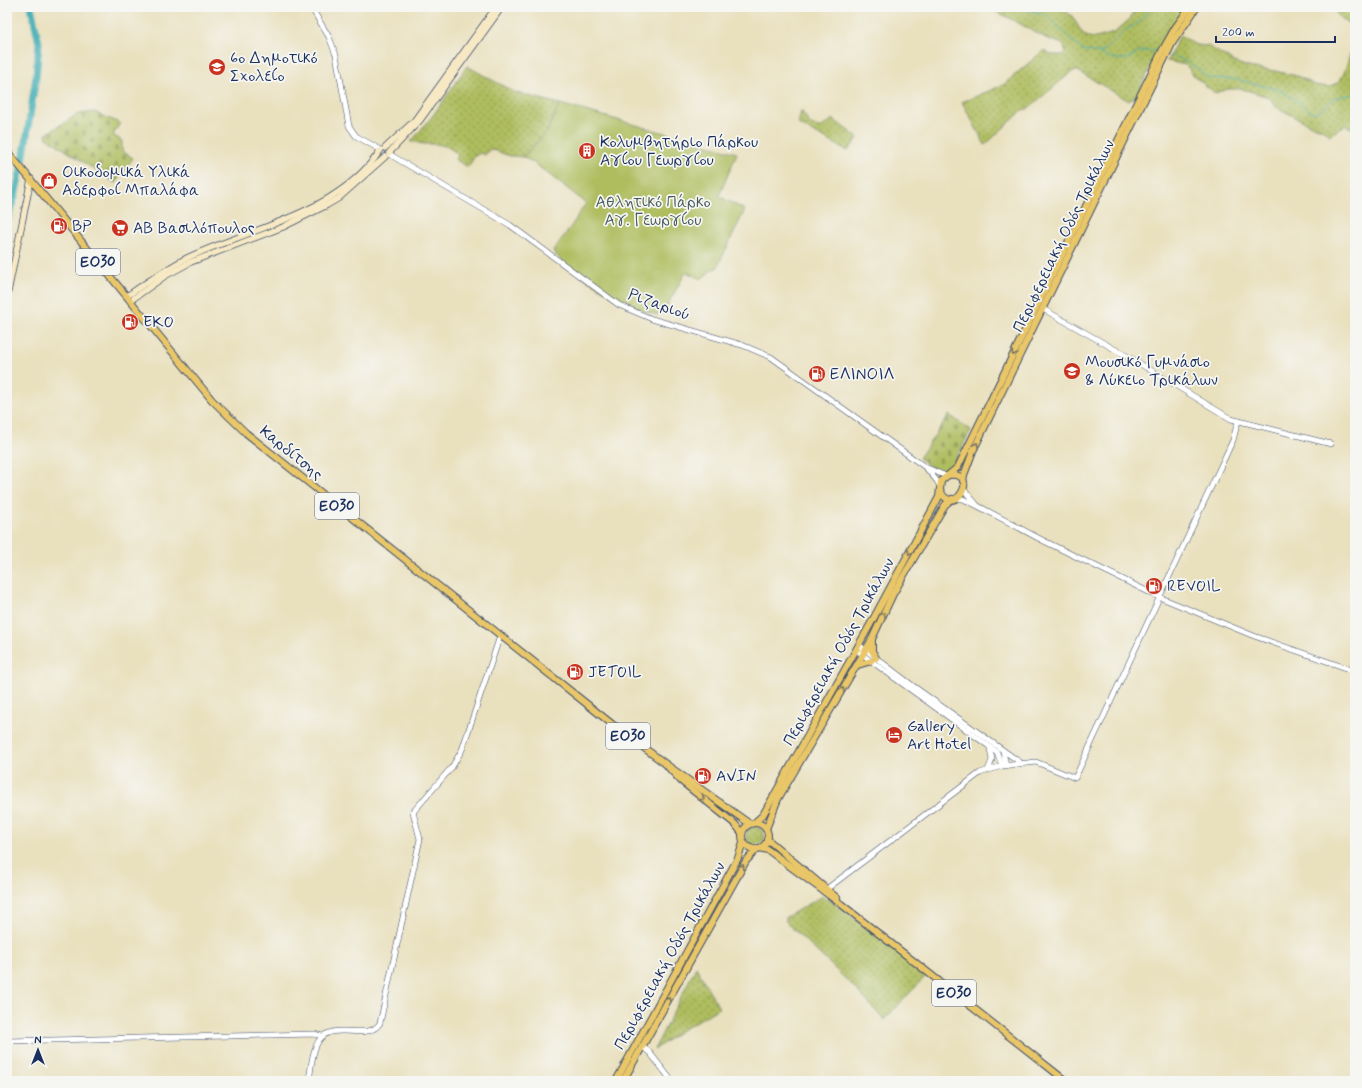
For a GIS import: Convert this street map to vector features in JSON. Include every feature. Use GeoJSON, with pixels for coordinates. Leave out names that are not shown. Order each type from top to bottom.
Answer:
{"type":"FeatureCollection","features":[{"type":"Feature","properties":{"kind":"main road"},"geometry":{"type":"LineString","coordinates":[[129,299],[162,272],[188,258],[282,221],[322,202],[355,178],[382,149],[414,120],[496,7]]}},
{"type":"Feature","properties":{"kind":"main road"},"geometry":{"type":"LineString","coordinates":[[129,299],[165,276],[191,262],[283,227],[339,198],[387,155],[421,119],[502,7]]}},
{"type":"Feature","properties":{"kind":"main road","name":"Περιφερειακή Οδός Τρικάλων"},"geometry":{"type":"LineString","coordinates":[[948,476],[958,467],[1162,51],[1175,28],[1190,7]]}},
{"type":"Feature","properties":{"kind":"main road","name":"Περιφερειακή Οδός Τρικάλων"},"geometry":{"type":"LineString","coordinates":[[963,481],[973,451],[1173,42],[1198,7]]}},
{"type":"Feature","properties":{"kind":"main road"},"geometry":{"type":"LineString","coordinates":[[382,149],[388,150],[387,155]]}},
{"type":"Feature","properties":{"kind":"main road","name":"Καρδίτσης"},"geometry":{"type":"LineString","coordinates":[[8,155],[29,178],[212,400],[246,433],[500,636],[667,766],[752,823]]}},
{"type":"Feature","properties":{"kind":"main road"},"geometry":{"type":"LineString","coordinates":[[7,297],[29,178]]}},
{"type":"Feature","properties":{"kind":"main road"},"geometry":{"type":"LineString","coordinates":[[956,475],[963,481],[964,490],[962,495],[954,499],[944,496],[940,489],[941,481],[948,476],[956,475]]}},
{"type":"Feature","properties":{"kind":"main road","name":"Περιφερειακή Οδός Τρικάλων"},"geometry":{"type":"LineString","coordinates":[[752,823],[763,815],[929,517],[939,497],[940,489]]}},
{"type":"Feature","properties":{"kind":"main road","name":"Περιφερειακή Οδός Τρικάλων"},"geometry":{"type":"LineString","coordinates":[[766,829],[778,799],[872,639],[893,594],[947,502],[954,499]]}},
{"type":"Feature","properties":{"kind":"main road"},"geometry":{"type":"LineString","coordinates":[[856,666],[863,662],[874,660],[872,639]]}},
{"type":"Feature","properties":{"kind":"main road","name":"Καρδίτσης"},"geometry":{"type":"LineString","coordinates":[[667,766],[681,781],[729,819],[741,831]]}},
{"type":"Feature","properties":{"kind":"main road"},"geometry":{"type":"LineString","coordinates":[[743,843],[741,831],[752,823]]}},
{"type":"Feature","properties":{"kind":"main road","name":"ΕΟ30"},"geometry":{"type":"LineString","coordinates":[[752,823],[761,825],[766,829]]}},
{"type":"Feature","properties":{"kind":"main road"},"geometry":{"type":"LineString","coordinates":[[758,849],[764,845],[767,839],[766,829]]}},
{"type":"Feature","properties":{"kind":"main road","name":"ΕΟ30"},"geometry":{"type":"LineString","coordinates":[[767,839],[841,904],[1066,1081]]}},
{"type":"Feature","properties":{"kind":"main road","name":"Περιφερειακή Οδός Τρικάλων"},"geometry":{"type":"LineString","coordinates":[[616,1081],[738,858],[743,843]]}},
{"type":"Feature","properties":{"kind":"main road","name":"ΕΟ30"},"geometry":{"type":"LineString","coordinates":[[743,843],[748,847],[768,850],[825,890]]}},
{"type":"Feature","properties":{"kind":"main road","name":"Περιφερειακή Οδός Τρικάλων"},"geometry":{"type":"LineString","coordinates":[[623,1081],[746,861],[758,849]]}},
{"type":"Feature","properties":{"kind":"street"},"geometry":{"type":"LineString","coordinates":[[311,7],[330,37],[336,55],[349,126],[356,136],[382,149]]}},
{"type":"Feature","properties":{"kind":"street","name":"Ριζαριού"},"geometry":{"type":"LineString","coordinates":[[387,155],[510,226],[619,305],[652,319],[742,345],[771,357],[925,467],[937,481],[940,489]]}},
{"type":"Feature","properties":{"kind":"street"},"geometry":{"type":"LineString","coordinates":[[1043,309],[1238,421],[1331,444]]}},
{"type":"Feature","properties":{"kind":"street"},"geometry":{"type":"LineString","coordinates":[[825,890],[968,780],[988,770],[1021,763],[1040,762],[1076,778],[1233,440],[1238,421]]}},
{"type":"Feature","properties":{"kind":"street","name":"Ριζαριού"},"geometry":{"type":"LineString","coordinates":[[925,467],[948,476]]}},
{"type":"Feature","properties":{"kind":"street"},"geometry":{"type":"LineString","coordinates":[[964,490],[978,506]]}},
{"type":"Feature","properties":{"kind":"street"},"geometry":{"type":"LineString","coordinates":[[954,499],[963,499],[978,506],[1042,540],[1159,597],[1254,636],[1355,671]]}},
{"type":"Feature","properties":{"kind":"street"},"geometry":{"type":"LineString","coordinates":[[7,1041],[314,1034],[322,1036],[333,1032],[370,1030],[380,1023],[420,839],[413,812],[452,768],[462,750],[500,636]]}},
{"type":"Feature","properties":{"kind":"street"},"geometry":{"type":"LineString","coordinates":[[857,647],[998,754],[1004,766]]}},
{"type":"Feature","properties":{"kind":"street"},"geometry":{"type":"LineString","coordinates":[[874,660],[1021,763]]}},
{"type":"Feature","properties":{"kind":"street"},"geometry":{"type":"LineString","coordinates":[[988,770],[992,760],[990,748]]}},
{"type":"Feature","properties":{"kind":"street"},"geometry":{"type":"LineString","coordinates":[[1003,751],[1004,766]]}},
{"type":"Feature","properties":{"kind":"street"},"geometry":{"type":"LineString","coordinates":[[309,1081],[316,1046],[322,1036]]}},
{"type":"Feature","properties":{"kind":"street"},"geometry":{"type":"LineString","coordinates":[[642,1046],[650,1053],[672,1081]]}},
{"type":"Feature","properties":{"kind":"green space"},"geometry":{"type":"Polygon","coordinates":[[[983,7],[1060,7],[1072,16],[1083,34],[1088,37],[1096,38],[1114,33],[1131,18],[1135,7],[1186,7],[1166,36],[1136,96],[1129,101],[1078,71],[1073,71],[1026,110],[1024,109],[985,145],[962,102],[1003,85],[1044,50],[1052,55],[1063,55],[1065,52],[1064,45],[1050,40],[1009,18],[983,7]]]}},
{"type":"Feature","properties":{"kind":"green space"},"geometry":{"type":"Polygon","coordinates":[[[1332,7],[1355,7],[1355,130],[1345,125],[1330,135],[1322,129],[1276,107],[1269,97],[1242,89],[1228,89],[1215,93],[1195,77],[1186,65],[1167,61],[1180,35],[1196,45],[1208,46],[1234,62],[1248,67],[1297,76],[1315,85],[1328,87],[1339,82],[1344,73],[1353,45],[1353,30],[1349,24],[1340,18],[1332,7]]]}},
{"type":"Feature","properties":{"kind":"green space"},"geometry":{"type":"Polygon","coordinates":[[[467,66],[514,92],[560,104],[547,132],[523,157],[510,156],[490,149],[485,155],[480,153],[475,156],[468,167],[456,160],[458,155],[447,147],[411,142],[434,114],[467,66]]]}},
{"type":"Feature","properties":{"kind":"green space","name":"Αθλητικό Πάρκο Αγ. Γεωργίου"},"geometry":{"type":"Polygon","coordinates":[[[560,104],[737,153],[719,196],[745,210],[717,268],[713,269],[701,279],[686,272],[663,313],[657,315],[644,311],[612,295],[567,265],[553,251],[586,203],[534,163],[523,157],[547,132],[560,104]]]}},
{"type":"Feature","properties":{"kind":"green space"},"geometry":{"type":"Polygon","coordinates":[[[801,111],[808,122],[813,126],[822,127],[833,119],[858,138],[848,151],[798,124],[801,111]]]}},
{"type":"Feature","properties":{"kind":"green space"},"geometry":{"type":"Polygon","coordinates":[[[94,112],[120,123],[113,135],[122,141],[122,151],[133,158],[115,183],[47,138],[46,134],[78,114],[94,112]]]}},
{"type":"Feature","properties":{"kind":"green space"},"geometry":{"type":"Polygon","coordinates":[[[949,415],[971,430],[950,471],[940,474],[919,458],[949,415]]]}},
{"type":"Feature","properties":{"kind":"green space"},"geometry":{"type":"Polygon","coordinates":[[[755,827],[762,829],[764,836],[762,843],[755,845],[748,843],[746,836],[748,829],[755,827]]]}},
{"type":"Feature","properties":{"kind":"green space"},"geometry":{"type":"Polygon","coordinates":[[[823,896],[836,904],[927,975],[884,1020],[853,986],[786,922],[786,917],[823,896]]]}},
{"type":"Feature","properties":{"kind":"green space"},"geometry":{"type":"Polygon","coordinates":[[[696,967],[719,1008],[680,1031],[654,1050],[696,967]]]}},
{"type":"Feature","properties":{"kind":"waterway"},"geometry":{"type":"LineString","coordinates":[[7,221],[15,196],[24,155],[36,77],[39,43],[31,7]]}},
{"type":"Feature","properties":{"kind":"waterway"},"geometry":{"type":"LineString","coordinates":[[1015,7],[1045,14],[1082,50],[1098,53],[1105,50],[1125,30],[1140,22],[1148,10],[1155,7]]}},
{"type":"Feature","properties":{"kind":"waterway"},"geometry":{"type":"LineString","coordinates":[[1158,7],[1170,7]]}},
{"type":"Feature","properties":{"kind":"waterway"},"geometry":{"type":"LineString","coordinates":[[1098,53],[1114,59],[1128,59],[1140,51],[1158,51]]}},
{"type":"Feature","properties":{"kind":"waterway"},"geometry":{"type":"LineString","coordinates":[[1171,55],[1191,64],[1208,78],[1234,79],[1279,90],[1292,97],[1310,111],[1316,113],[1334,98],[1355,94]]}},
{"type":"Feature","properties":{"kind":"place","name":"6ο Δημοτικό Σχολείο"},"geometry":{"type":"Point","coordinates":[217,67]}},
{"type":"Feature","properties":{"kind":"place","name":"Κολυμβητήριο Πάρκου Αγίου Γεωργίου"},"geometry":{"type":"Point","coordinates":[587,151]}},
{"type":"Feature","properties":{"kind":"place","name":"Οικοδομικά Υλικά Αδερφοί Μπαλάφα"},"geometry":{"type":"Point","coordinates":[49,181]}},
{"type":"Feature","properties":{"kind":"place","name":"BP"},"geometry":{"type":"Point","coordinates":[59,226]}},
{"type":"Feature","properties":{"kind":"place","name":"ΑΒ Βασιλόπουλος"},"geometry":{"type":"Point","coordinates":[120,228]}},
{"type":"Feature","properties":{"kind":"place","name":"EKO"},"geometry":{"type":"Point","coordinates":[130,322]}},
{"type":"Feature","properties":{"kind":"place","name":"Μουσικό Γυμνάσιο & Λύκειο Τρικάλων"},"geometry":{"type":"Point","coordinates":[1072,371]}},
{"type":"Feature","properties":{"kind":"place","name":"ΕΛΙΝΟΙΛ"},"geometry":{"type":"Point","coordinates":[817,374]}},
{"type":"Feature","properties":{"kind":"place","name":"REVOIL"},"geometry":{"type":"Point","coordinates":[1154,586]}},
{"type":"Feature","properties":{"kind":"place","name":"JETOIL"},"geometry":{"type":"Point","coordinates":[575,672]}},
{"type":"Feature","properties":{"kind":"place","name":"Gallery Art Hotel"},"geometry":{"type":"Point","coordinates":[894,735]}},
{"type":"Feature","properties":{"kind":"place","name":"AVIN"},"geometry":{"type":"Point","coordinates":[703,776]}}]}
